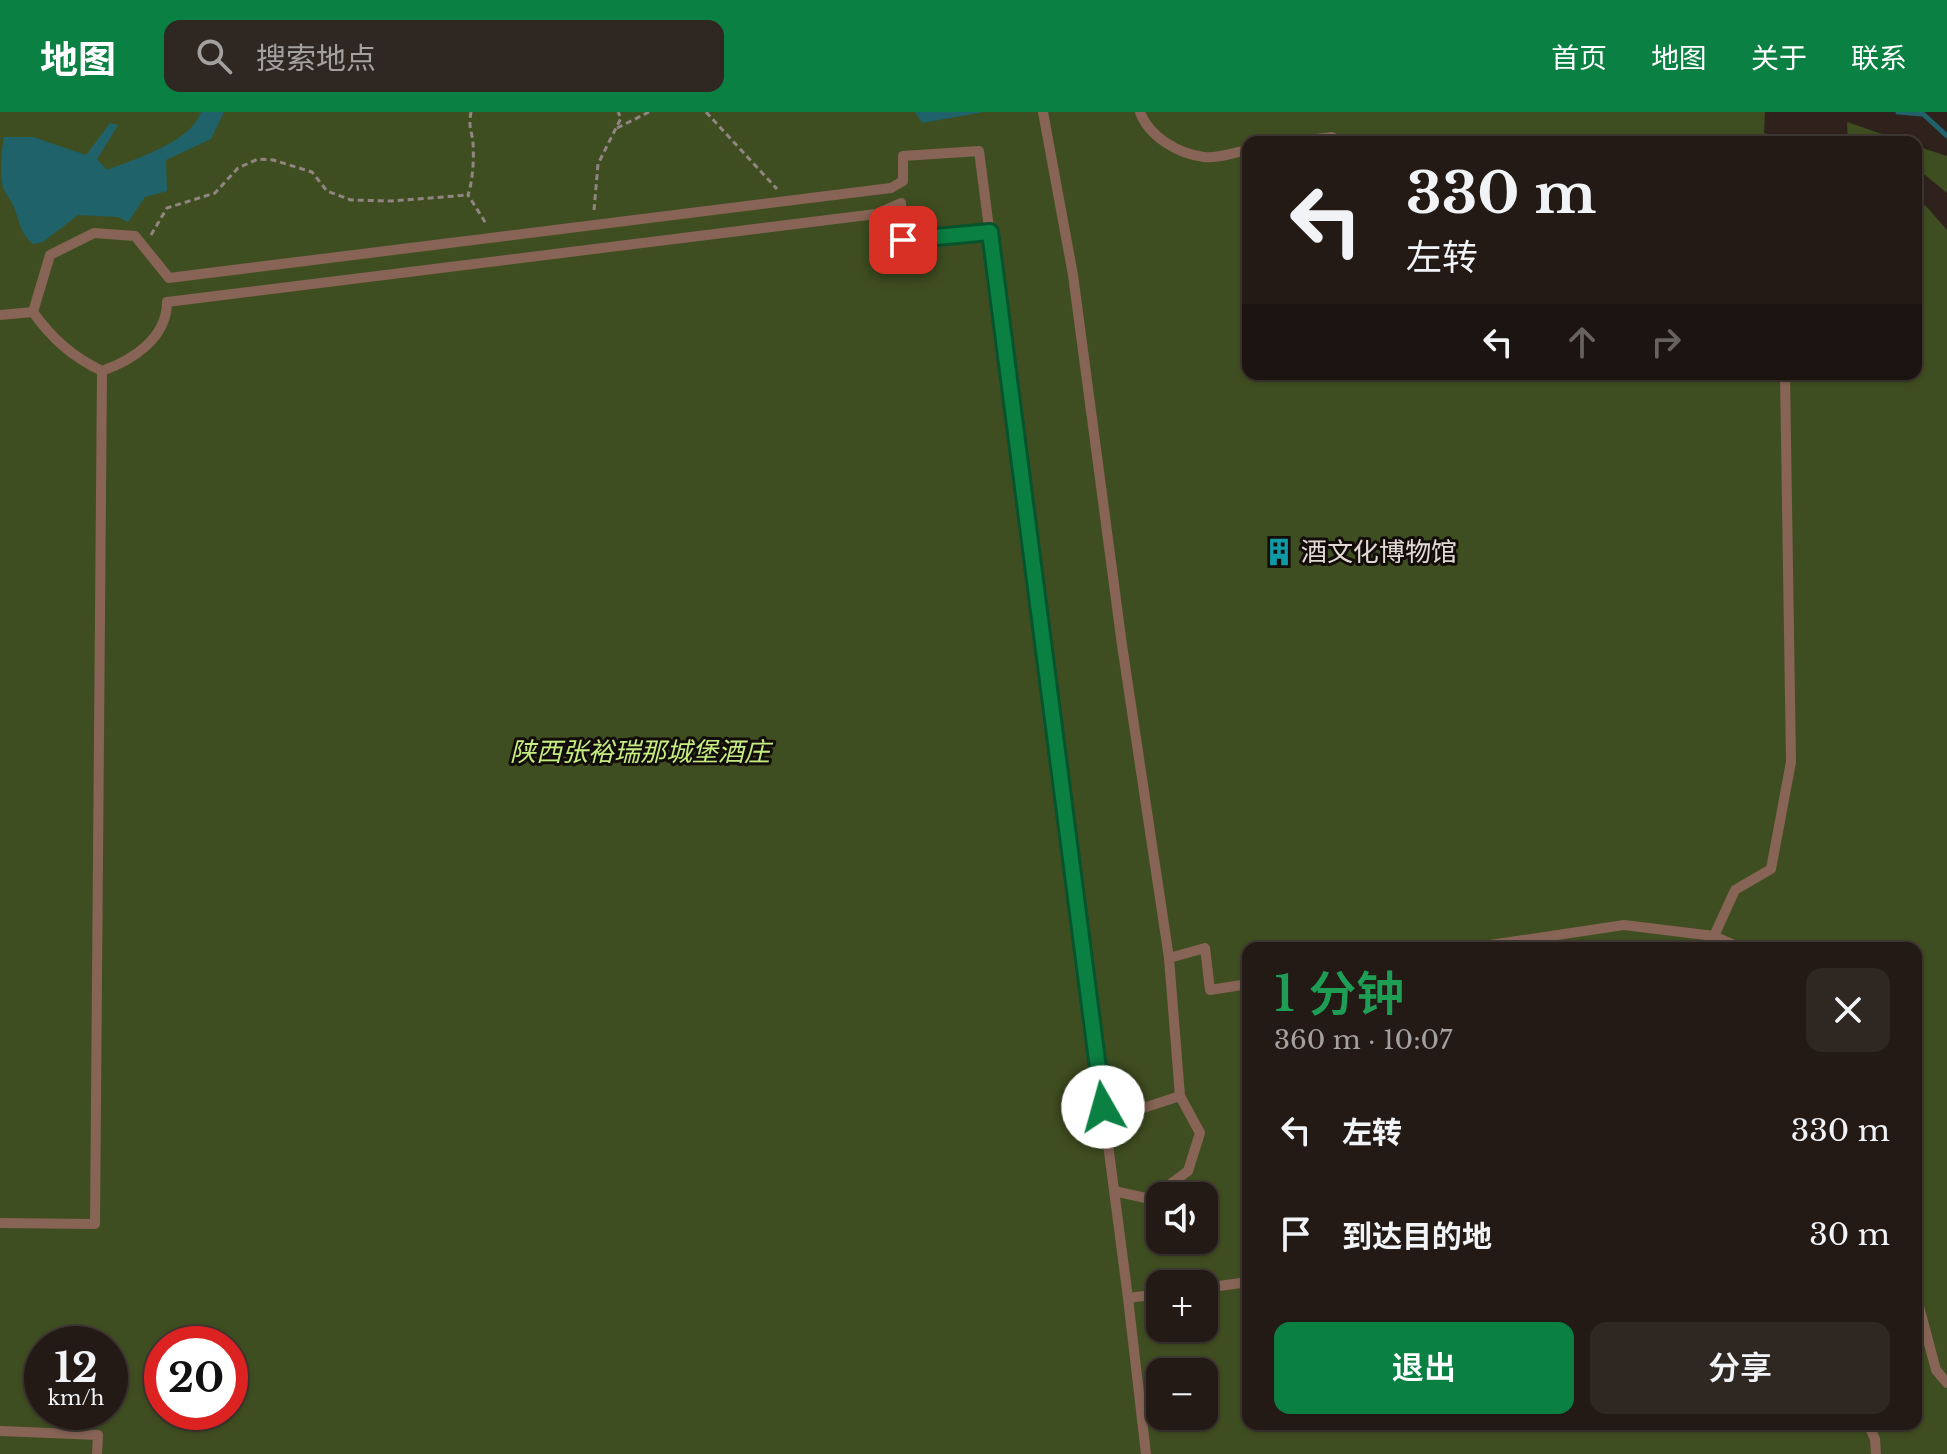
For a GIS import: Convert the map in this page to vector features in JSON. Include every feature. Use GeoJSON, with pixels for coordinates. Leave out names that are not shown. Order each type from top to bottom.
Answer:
{"type":"FeatureCollection","features":[{"type":"Feature","properties":{"kind":"lane"},"geometry":{"type":"LineString","coordinates":[[1043,112],[1073,275],[1122,645],[1169,958],[1180,1096],[1200,1133],[1188,1171],[1150,1199],[1114,1191]]}},
{"type":"Feature","properties":{"kind":"lane"},"geometry":{"type":"LineString","coordinates":[[1140,112],[1143,121],[1166,144],[1179,149],[1206,158],[1242,151]]}},
{"type":"Feature","properties":{"kind":"lane"},"geometry":{"type":"LineString","coordinates":[[33,312],[50,255],[94,233],[135,236],[169,278],[891,188],[903,181],[903,156],[979,151],[1108,1138],[1146,1454]]}},
{"type":"Feature","properties":{"kind":"lane"},"geometry":{"type":"LineString","coordinates":[[102,371],[141,352],[167,319],[167,302],[876,214],[901,203],[903,240],[990,232]]}},
{"type":"Feature","properties":{"kind":"lane"},"geometry":{"type":"LineString","coordinates":[[33,312],[47,332],[76,358],[102,371]]}},
{"type":"Feature","properties":{"kind":"lane"},"geometry":{"type":"LineString","coordinates":[[0,315],[33,312]]}},
{"type":"Feature","properties":{"kind":"lane"},"geometry":{"type":"LineString","coordinates":[[0,1223],[95,1224],[102,371]]}},
{"type":"Feature","properties":{"kind":"lane"},"geometry":{"type":"LineString","coordinates":[[1714,936],[1735,890],[1771,869],[1791,762],[1785,380]]}},
{"type":"Feature","properties":{"kind":"lane"},"geometry":{"type":"LineString","coordinates":[[1545,942],[1624,925],[1714,936],[1728,942]]}},
{"type":"Feature","properties":{"kind":"lane"},"geometry":{"type":"LineString","coordinates":[[1169,958],[1205,948],[1210,990],[1242,985]]}},
{"type":"Feature","properties":{"kind":"lane"},"geometry":{"type":"LineString","coordinates":[[1108,1138],[1122,1115],[1180,1096]]}},
{"type":"Feature","properties":{"kind":"lane"},"geometry":{"type":"LineString","coordinates":[[1218,1286],[1242,1283]]}},
{"type":"Feature","properties":{"kind":"lane"},"geometry":{"type":"LineString","coordinates":[[1128,1298],[1146,1296]]}},
{"type":"Feature","properties":{"kind":"lane"},"geometry":{"type":"LineString","coordinates":[[1922,1318],[1936,1370],[1947,1383]]}},
{"type":"Feature","properties":{"kind":"lane"},"geometry":{"type":"LineString","coordinates":[[1871,1430],[1876,1454]]}},
{"type":"Feature","properties":{"kind":"lane"},"geometry":{"type":"LineString","coordinates":[[0,1431],[98,1435],[97,1454]]}},
{"type":"Feature","properties":{"kind":"path"},"geometry":{"type":"LineString","coordinates":[[468,195],[473,140],[469,133],[471,112]]}},
{"type":"Feature","properties":{"kind":"path"},"geometry":{"type":"LineString","coordinates":[[593,225],[598,164],[621,118],[618,112]]}},
{"type":"Feature","properties":{"kind":"path"},"geometry":{"type":"LineString","coordinates":[[617,128],[649,112]]}},
{"type":"Feature","properties":{"kind":"path"},"geometry":{"type":"LineString","coordinates":[[706,112],[788,201]]}},
{"type":"Feature","properties":{"kind":"path"},"geometry":{"type":"LineString","coordinates":[[144,248],[167,208],[215,193],[238,168],[258,159],[273,160],[312,172],[327,191],[351,200],[392,201],[468,195]]}},
{"type":"Feature","properties":{"kind":"path"},"geometry":{"type":"LineString","coordinates":[[468,195],[495,237]]}},
{"type":"Feature","properties":{"kind":"green space","name":"陕西张裕瑞那城堡酒庄"},"geometry":{"type":"Polygon","coordinates":[[[0,112],[1765,112],[1764,133],[1778,136],[1242,136],[1242,380],[1922,380],[1922,204],[1947,230],[1947,1454],[0,1454],[0,112]]]}},
{"type":"Feature","properties":{"kind":"green space"},"geometry":{"type":"Polygon","coordinates":[[[1847,122],[1888,136],[1848,136],[1847,122]]]}},
{"type":"Feature","properties":{"kind":"green space"},"geometry":{"type":"Polygon","coordinates":[[[1922,148],[1947,156],[1947,193],[1924,174],[1922,148]]]}},
{"type":"Feature","properties":{"kind":"water"},"geometry":{"type":"Polygon","coordinates":[[[201,112],[224,112],[211,139],[166,160],[167,191],[145,197],[128,222],[118,217],[78,215],[43,242],[33,244],[25,235],[3,188],[1,163],[4,137],[33,137],[86,155],[110,123],[118,125],[97,159],[107,170],[174,141],[195,123],[201,112]]]}},
{"type":"Feature","properties":{"kind":"water"},"geometry":{"type":"Polygon","coordinates":[[[915,112],[984,112],[922,123],[915,112]]]}},
{"type":"Feature","properties":{"kind":"waterway"},"geometry":{"type":"LineString","coordinates":[[1898,112],[1923,114],[1947,136]]}},
{"type":"Feature","properties":{"kind":"place","name":"酒文化博物馆"},"geometry":{"type":"Point","coordinates":[1279,552]}},
{"type":"Feature","properties":{"kind":"route"},"geometry":{"type":"LineString","coordinates":[[903,240],[990,232],[1103,1107]]}}]}
